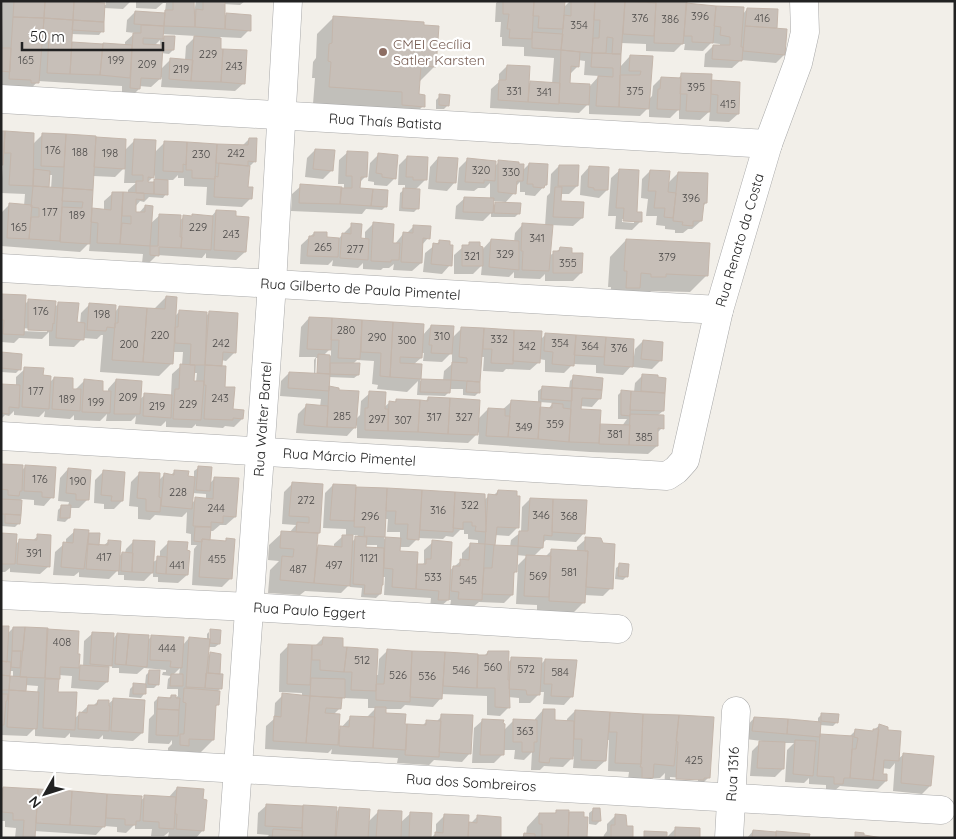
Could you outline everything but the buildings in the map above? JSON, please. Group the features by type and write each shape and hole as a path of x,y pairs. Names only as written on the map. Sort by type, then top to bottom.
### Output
{"street":[{"name":"Rua Walter Bartel","path":"233,838 261,452 288,1"},
{"name":"Rua Renato da Costa","path":"667,476 685,460 719,310 768,144 786,99 803,40 805,32 804,1"},
{"name":"Rua Thaís Batista","path":"1,99 768,144"},
{"name":"Rua Gilberto de Paula Pimentel","path":"1,268 719,310"},
{"name":"Rua Márcio Pimentel","path":"1,436 667,476"},
{"name":"Rua Paulo Eggert","path":"1,596 249,607 618,629"},
{"name":"Rua 1316","path":"729,838 736,711"},
{"name":"Rua dos Sombreiros","path":"1,755 941,810"}],"place":[{"name":"CMEI Cecília Satler Karsten","path":"383,52"}]}
